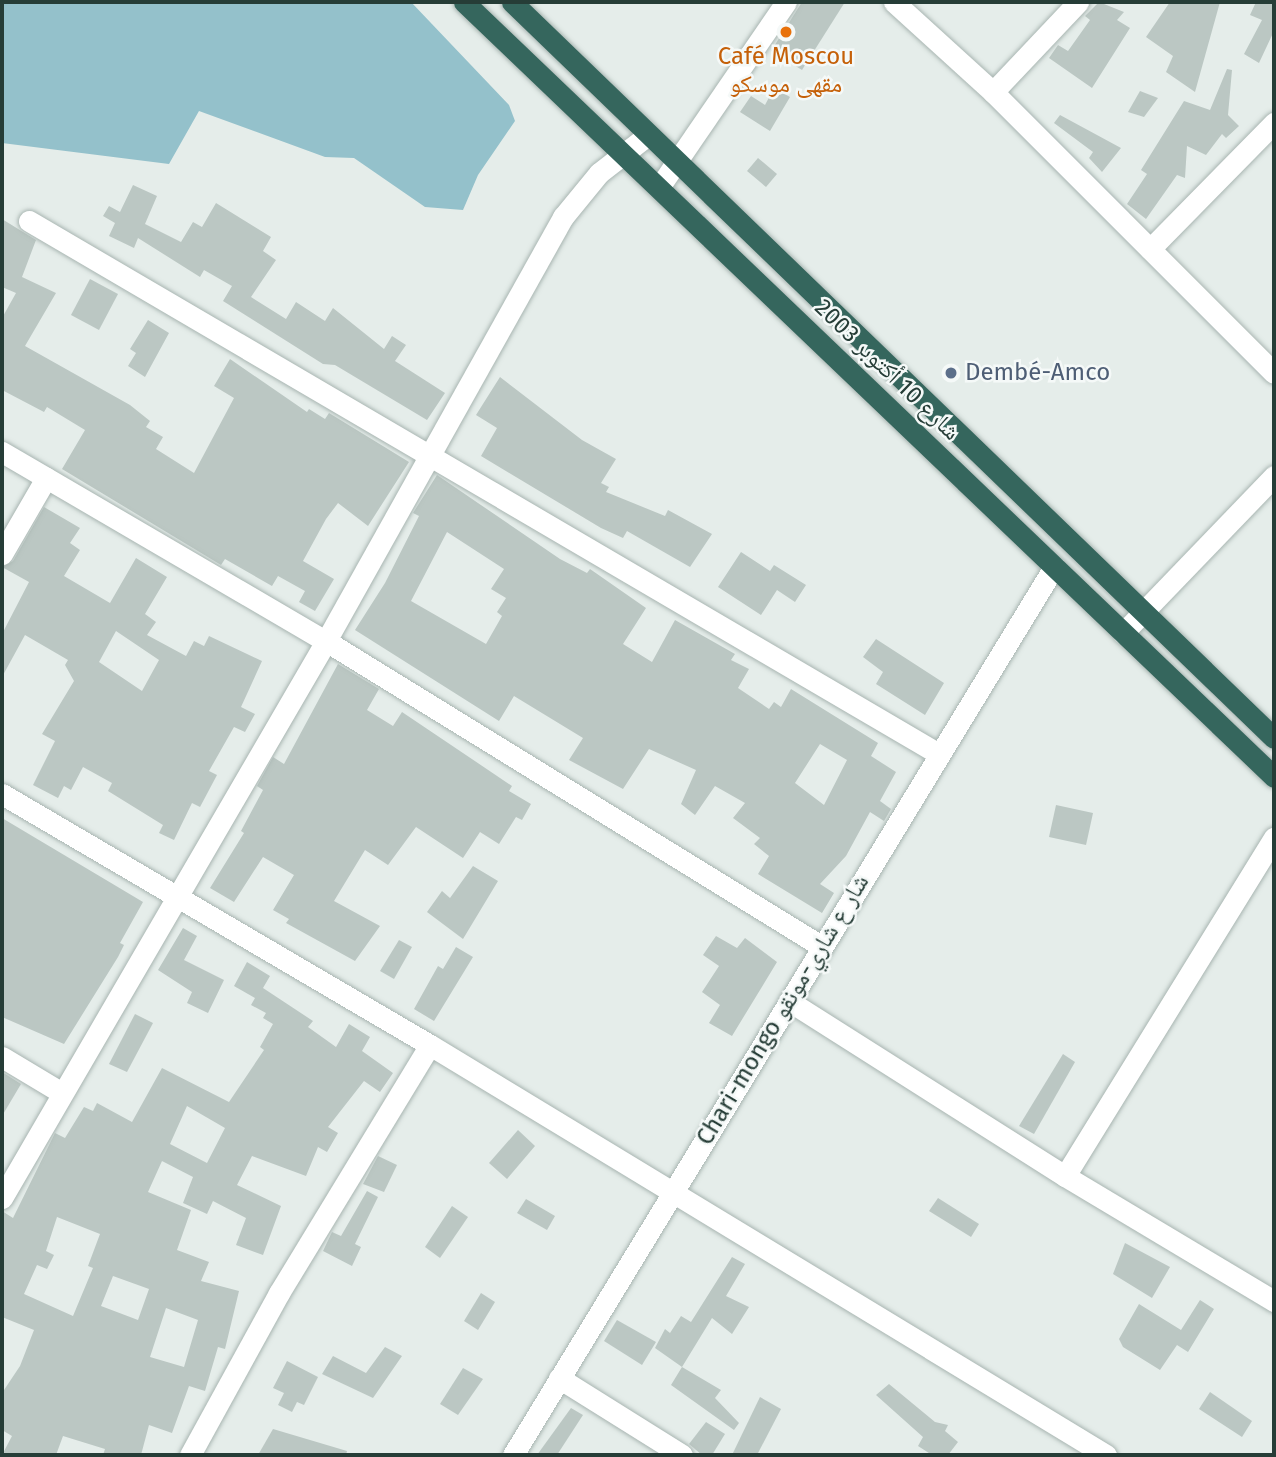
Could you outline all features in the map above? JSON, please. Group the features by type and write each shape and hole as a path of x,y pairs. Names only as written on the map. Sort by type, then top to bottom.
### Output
{"highway":[{"name":"شارع 10 أكتوبر 2003","path":"464,2 1274,777"},
{"name":"شارع 10 أكتوبر 2003","path":"512,2 1274,738"}],"street":[{"path":"660,187 786,2"},
{"path":"894,2 993,92 1274,373"},
{"path":"993,92 1078,2"},
{"path":"1150,249 1274,123"},
{"path":"2,1198 326,641 563,217 599,173 648,135"},
{"path":"29,221 939,754"},
{"path":"2,452 326,641 821,946"},
{"path":"1123,632 1274,476"},
{"path":"2,554 46,478"},
{"name":"Chari-mongo شار ع شاري-مونقو","path":"513,1455 1054,566"},
{"path":"2,794 430,1045 1106,1455"},
{"path":"1065,1176 1274,837"},
{"path":"789,1001 1065,1176 1274,1301"},
{"path":"190,1455 279,1293 430,1045"},
{"path":"2,1057 62,1093"},
{"path":"559,1378 682,1455"}],"water":[{"path":"2,2 411,2 509,105 515,121 478,175 463,210 425,207 354,158 325,157 199,111 169,164 2,143"}],"building":[{"path":"802,2 845,2 802,70 771,51"},
{"path":"1099,2 1124,12 1117,20 1130,28 1092,88 1049,58 1058,45 1068,51 1090,20 1085,16"},
{"path":"1170,2 1220,2 1195,92 1166,72 1173,56 1146,37"},
{"path":"1256,2 1274,2 1274,31 1259,63 1244,54 1262,20 1250,15"},
{"path":"1227,69 1232,70 1228,115 1239,126 1226,138 1222,134 1206,155 1187,146 1185,178 1177,175 1146,219 1127,204 1147,174 1141,170 1184,101 1210,110"},
{"path":"774,88 790,97 770,131 740,112 751,96 765,105"},
{"path":"1140,91 1158,98 1144,117 1128,112"},
{"path":"1060,115 1121,148 1102,172 1089,158 1093,152 1054,123"},
{"path":"758,158 777,174 766,187 747,171"},
{"path":"133,185 157,196 145,224 181,242 193,222 202,227 216,203 271,237 263,251 276,260 251,297 286,319 296,302 325,321 333,308 384,349 392,336 406,345 395,361 445,393 427,420 335,365 323,364 223,301 232,286 204,270 200,277 138,238 134,248 109,236 115,223 103,216 109,206 120,212"},
{"path":"2,219 36,240 22,277 56,293 25,346 130,405 150,421 146,427 163,437 156,449 194,473 234,398 214,386 230,359 307,412 309,409 325,419 329,413 409,462 368,526 338,503 326,519 303,561 334,579 315,611 299,602 305,591 278,576 272,586 225,559 221,565 62,469 85,430 47,407 44,412 2,390 2,318 16,293 2,287"},
{"path":"90,279 118,294 99,330 71,315"},
{"path":"148,320 169,333 145,377 128,366 136,353 130,349"},
{"path":"500,377 582,440 616,459 601,483 609,487 606,492 665,516 668,510 712,534 690,567 627,531 623,538 601,528 481,456 497,428 476,415"},
{"path":"437,475 560,559 587,573 590,569 646,608 623,644 652,662 675,620 735,654 731,660 749,669 738,688 769,709 774,702 781,707 791,689 878,743 871,756 896,772 880,801 891,809 884,821 870,812 846,856 820,884 834,893 822,913 758,874 769,856 754,844 760,838 733,818 745,803 715,786 695,815 681,804 696,770 649,749 623,789 569,760 583,738 514,696 499,721 355,630 385,583 419,516 413,513","holes":["447,532 504,569 491,589 506,598 497,612 502,616 486,644 411,601","820,744 847,760 824,805 795,783"]},
{"path":"44,507 80,528 70,543 80,550 64,576 110,603 136,558 167,577 145,614 156,622 147,635 186,656 194,641 204,646 209,636 262,661 241,707 255,714 245,732 234,727 209,771 217,775 200,807 192,803 174,840 159,833 163,825 108,791 112,783 83,767 71,790 64,786 58,798 33,785 55,741 42,734 74,681 65,665 68,660 25,635 2,677 2,634 29,582 2,567 13,561","holes":["116,631 159,660 142,691 99,662"]},
{"path":"741,552 770,571 774,565 806,585 795,602 777,590 761,615 718,587"},
{"path":"876,639 944,683 925,715 876,684 883,672 863,657"},
{"path":"338,664 379,689 367,710 393,726 402,712 512,786 509,791 531,804 522,820 516,817 499,844 480,832 463,858 416,827 388,865 365,850 334,901 380,926 355,961 286,923 289,919 273,910 294,875 263,857 234,902 210,888 244,833 241,831 263,790 257,786 273,757 284,764"},
{"path":"1056,805 1093,813 1086,845 1049,837"},
{"path":"2,818 143,902 120,943 124,945 118,957 64,1044 2,1017"},
{"path":"473,866 498,881 463,939 427,912 442,891 450,898"},
{"path":"183,928 197,936 184,960 224,980 208,1013 187,1003 192,992 158,970"},
{"path":"716,936 737,948 745,938 777,962 732,1036 709,1023 720,1005 702,992 719,966 703,955"},
{"path":"399,940 412,947 394,979 380,971"},
{"path":"456,947 473,957 434,1021 414,1009 438,966 443,969"},
{"path":"247,962 270,976 263,988 313,1021 308,1027 336,1047 349,1024 370,1037 362,1051 393,1073 380,1092 364,1081 328,1127 338,1133 327,1152 318,1147 306,1176 252,1156 237,1185 281,1206 263,1255 236,1245 246,1218 213,1201 207,1214 183,1203 193,1177 162,1161 148,1192 191,1210 177,1250 209,1262 201,1281 239,1291 225,1349 218,1347 205,1391 189,1386 172,1433 149,1425 141,1455 103,1455 105,1449 63,1436 56,1455 2,1455 12,1436 2,1430 2,1393 20,1366 34,1330 2,1317 2,1211 13,1218 55,1133 65,1138 84,1107 93,1111 97,1103 132,1122 162,1068 229,1102 264,1050 260,1047 273,1024 263,1018 266,1013 251,1005 255,998 234,986","holes":["187,1106 225,1128 207,1163 170,1144","57,1217 100,1234 88,1266 93,1268 73,1316 24,1294 37,1265 47,1269 54,1255 46,1251","113,1276 149,1289 138,1320 101,1306","166,1308 198,1320 184,1367 150,1357"]},
{"path":"135,1014 153,1023 127,1072 109,1064"},
{"path":"1063,1054 1075,1062 1034,1134 1019,1126"},
{"path":"2,1072 21,1084 2,1116"},
{"path":"518,1130 535,1146 507,1179 489,1163"},
{"path":"378,1156 397,1165 384,1192 363,1184"},
{"path":"367,1191 378,1197 355,1244 361,1247 352,1266 323,1251 332,1232 341,1236"},
{"path":"938,1198 979,1224 971,1237 929,1211"},
{"path":"526,1199 555,1216 547,1230 517,1213"},
{"path":"452,1206 468,1217 440,1258 425,1247"},
{"path":"1125,1243 1170,1267 1152,1298 1113,1274"},
{"path":"732,1257 745,1264 726,1296 749,1307 732,1334 712,1318 682,1367 655,1348 665,1329 670,1333 681,1316 691,1322"},
{"path":"481,1293 495,1302 478,1330 464,1321"},
{"path":"1200,1300 1214,1309 1188,1352 1177,1345 1160,1370 1123,1347 1119,1339 1139,1304 1181,1330"},
{"path":"617,1320 656,1342 642,1365 604,1341"},
{"path":"385,1347 402,1356 373,1398 322,1374 333,1356 366,1373"},
{"path":"287,1361 318,1377 304,1405 297,1402 292,1412 278,1405 284,1393 273,1388"},
{"path":"682,1367 721,1390 715,1398 739,1423 734,1430 671,1385"},
{"path":"463,1368 483,1379 458,1415 440,1404"},
{"path":"889,1384 935,1422 948,1425 945,1431 958,1442 948,1455 932,1455 918,1446 923,1437 876,1395"},
{"path":"1210,1392 1252,1421 1242,1437 1199,1409"},
{"path":"760,1397 781,1409 757,1455 732,1455"},
{"path":"571,1408 583,1415 557,1455 537,1455"},
{"path":"706,1422 725,1434 712,1455 702,1455 689,1444"},
{"path":"273,1429 347,1451 346,1455 258,1455"}],"place":[{"name":"Café Moscou مقهى موسكو","path":"786,32"},
{"name":"Dembé-Amco","path":"951,373"}]}
